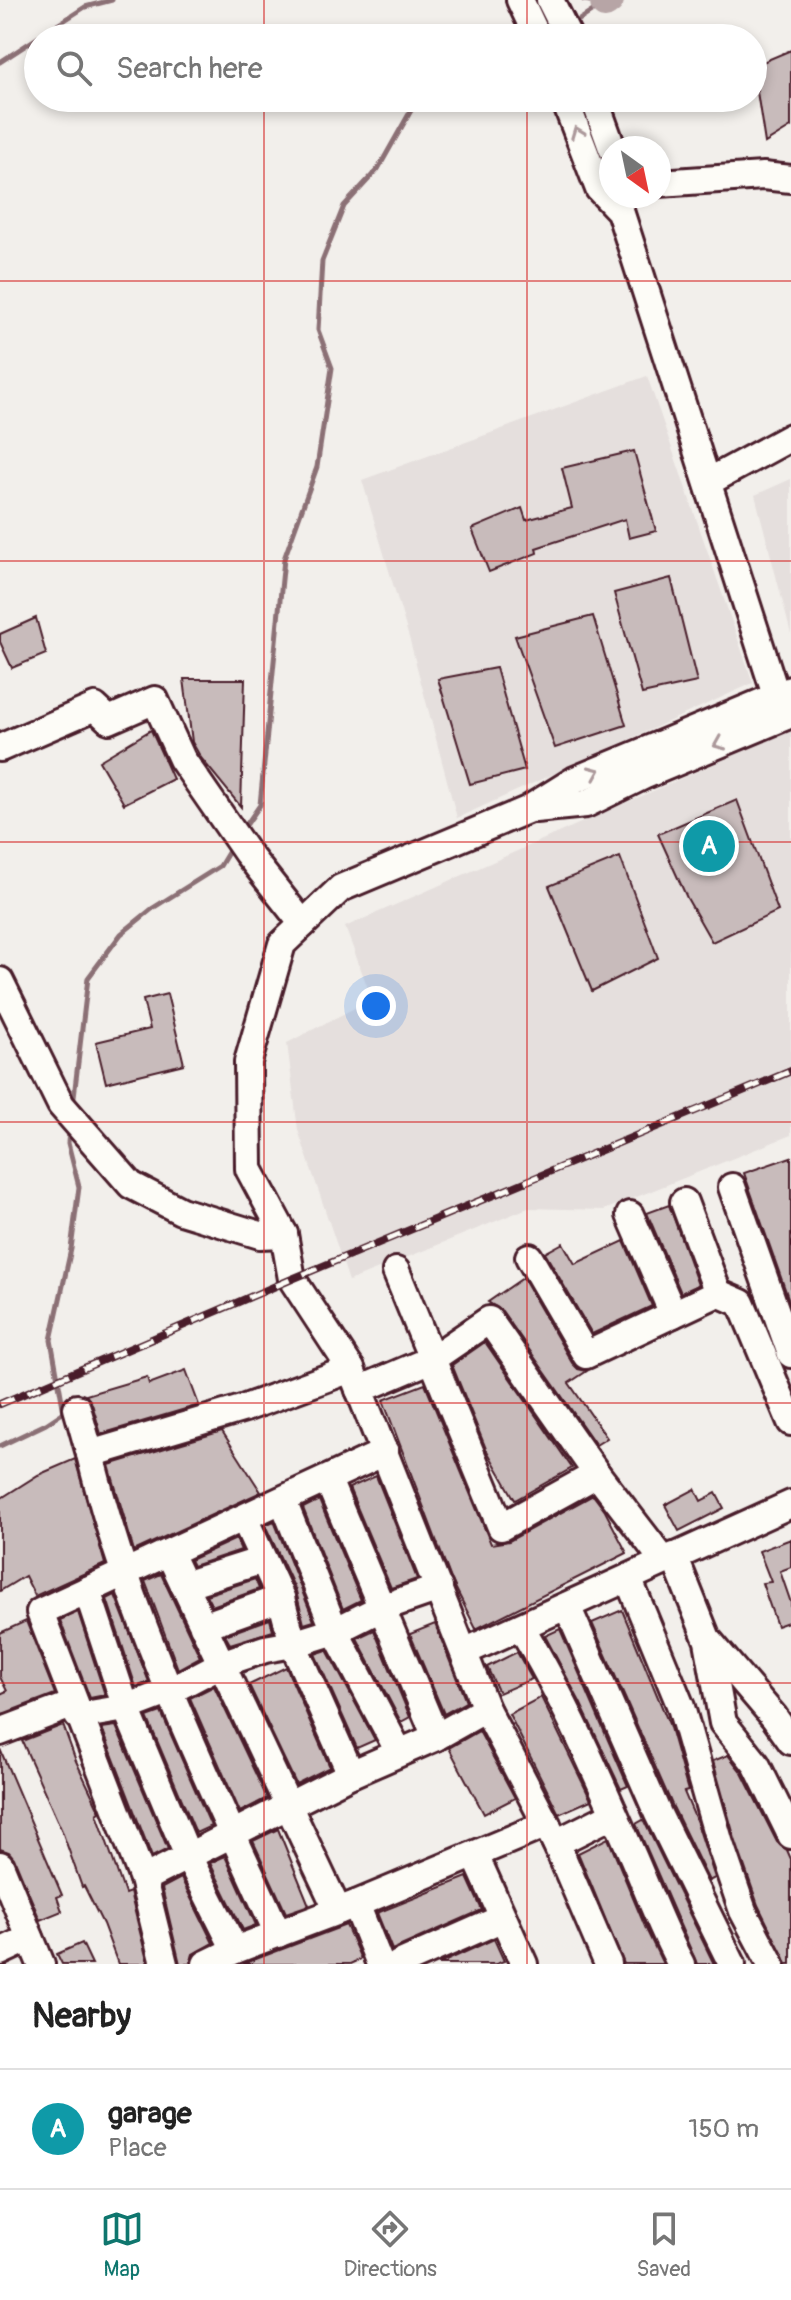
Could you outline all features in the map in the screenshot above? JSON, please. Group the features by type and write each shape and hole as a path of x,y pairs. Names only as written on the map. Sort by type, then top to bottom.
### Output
{"street":[{"path":"520,0 531,24"},
{"path":"550,0 562,24"},
{"path":"571,112 599,168"},
{"path":"599,112 608,136"},
{"path":"671,182 763,176 791,179"},
{"path":"608,1964 552,1834 486,1709 355,1380 292,1279 284,1234 249,1169 248,1062 282,944 341,888 527,810 575,780 785,704 617,208"},
{"path":"708,482 791,437"},
{"path":"2,742 95,707 109,720 155,700 182,759 247,853 303,924"},
{"path":"0,981 61,1105 131,1185 181,1211 260,1235 284,1234"},
{"path":"732,1187 791,1354"},
{"path":"684,1202 718,1293 741,1303 791,1422"},
{"path":"630,1215 673,1314"},
{"path":"529,1257 586,1355 718,1293"},
{"path":"396,1271 501,1527 597,1474"},
{"path":"90,1454 245,1408 432,1359 489,1320 597,1474 669,1558 708,1641 791,1741"},
{"path":"77,1408 106,1523 168,1692 278,1934"},
{"path":"164,1964 143,1879 40,1612 385,1452"},
{"path":"328,1480 436,1737"},
{"path":"283,1501 335,1631 399,1752"},
{"path":"464,1652 791,1504"},
{"path":"244,1518 281,1598 293,1644 351,1774"},
{"path":"169,1553 289,1807 380,1964"},
{"path":"184,1585 263,1560"},
{"path":"628,1578 681,1707 720,1844 743,1911 771,1964"},
{"path":"0,1732 76,1710 126,1708 168,1692 221,1664 335,1631 381,1608 439,1588"},
{"path":"87,1590 126,1708 188,1856 235,1950"},
{"path":"203,1626 281,1598"},
{"path":"567,1606 658,1814 732,1964"},
{"path":"521,1627 549,1674 681,1964"},
{"path":"708,1641 723,1723 756,1764 791,1835"},
{"path":"143,1879 351,1774 436,1737 486,1709"},
{"path":"206,1964 475,1855 614,1814"},
{"path":"475,1855 521,1963"},
{"path":"0,1865 41,1964"},
{"path":"399,1964 503,1918"},
{"path":"0,1952 30,1938"}],"shaded area":[{"path":"647,376 753,683 457,818 410,641 362,480"},
{"path":"791,479 791,634 755,495"},
{"path":"791,730 791,1135 604,1210 528,1208 349,1281 298,1130 287,1043 372,999 345,927"}],"building":[{"path":"791,50 791,127 765,143 760,112 767,112 767,60"},
{"path":"634,451 656,531 629,538 625,519 536,548 537,553 489,572 472,529 522,508 526,520 572,508 562,468"},
{"path":"671,578 697,682 642,694 614,593"},
{"path":"593,616 626,725 555,748 515,636"},
{"path":"36,618 46,654 12,668 0,642 0,634"},
{"path":"496,668 525,770 470,784 438,679"},
{"path":"184,679 245,679 241,807 201,758 192,742"},
{"path":"151,730 173,779 124,804 99,761"},
{"path":"737,800 778,911 712,942 687,898 658,834"},
{"path":"620,857 658,958 592,991 549,886"},
{"path":"167,994 184,1064 106,1083 96,1042 150,1029 143,1000"},
{"path":"791,1157 791,1306 744,1173"},
{"path":"669,1205 698,1285 681,1293 647,1213"},
{"path":"624,1241 652,1306 592,1334 545,1253 563,1243 575,1264"},
{"path":"523,1278 572,1363 578,1369 587,1371 569,1383 607,1438 596,1445 502,1311 488,1302"},
{"path":"485,1342 572,1468 515,1500 486,1449 452,1365"},
{"path":"186,1370 199,1405 101,1434 86,1395 147,1377 149,1384"},
{"path":"425,1384 491,1544 509,1541 593,1495 627,1553 476,1629 451,1579 383,1400"},
{"path":"222,1431 261,1492 134,1551 109,1465"},
{"path":"75,1459 105,1564 35,1596 25,1576 0,1591 0,1499 38,1475"},
{"path":"376,1476 417,1579 391,1588 349,1488"},
{"path":"695,1489 701,1501 716,1493 724,1508 679,1531 665,1505"},
{"path":"319,1500 361,1600 343,1609 303,1508"},
{"path":"274,1521 314,1621 304,1624 296,1591 265,1525"},
{"path":"236,1539 241,1550 193,1566 190,1560"},
{"path":"791,1539 791,1567 780,1571 791,1603 791,1621 777,1626 762,1583 771,1582 759,1551"},
{"path":"161,1574 200,1657 178,1669 145,1581"},
{"path":"255,1579 259,1589 212,1606 206,1595"},
{"path":"115,1595 149,1682 136,1687 107,1599"},
{"path":"622,1610 669,1724 688,1791 684,1792 715,1878 709,1881 592,1623"},
{"path":"78,1612 105,1695 90,1698 60,1620"},
{"path":"270,1619 273,1631 230,1644 225,1635"},
{"path":"26,1621 55,1694 0,1715 0,1694 7,1691 0,1677 0,1633"},
{"path":"435,1624 466,1702 444,1714 410,1634"},
{"path":"560,1629 628,1786 621,1789 545,1636"},
{"path":"374,1630 410,1717 401,1722 357,1638"},
{"path":"327,1650 375,1740 357,1748 315,1654"},
{"path":"517,1652 532,1679 499,1693 487,1667"},
{"path":"286,1667 330,1767 296,1784 249,1685"},
{"path":"214,1686 267,1798 240,1812 190,1698"},
{"path":"541,1697 591,1800 559,1814 509,1714"},
{"path":"161,1712 211,1826 196,1833 147,1717"},
{"path":"63,1725 100,1812 97,1814 125,1894 130,1892 148,1964 118,1964 103,1924 82,1887 62,1831 22,1741"},
{"path":"116,1726 168,1849 152,1857 102,1728"},
{"path":"479,1731 515,1798 484,1814 449,1748"},
{"path":"0,1749 62,1895 57,1897 62,1911 40,1920 14,1858 0,1849"},
{"path":"728,1755 742,1773 777,1842 787,1850 791,1859 791,1964 787,1964 758,1905 735,1839 713,1761"},
{"path":"643,1820 714,1964 697,1964 636,1824"},
{"path":"278,1829 309,1905 286,1913 253,1841"},
{"path":"608,1838 663,1964 624,1964 578,1853"},
{"path":"225,1856 256,1925 243,1930 210,1863"},
{"path":"467,1877 482,1910 392,1950 377,1913"},
{"path":"181,1878 213,1943 193,1954 190,1964 180,1964 162,1888"},
{"path":"346,1925 361,1959 350,1964 243,1964"},
{"path":"494,1939 504,1961 496,1964 439,1964"},
{"path":"82,1943 92,1964 62,1964 57,1954"}],"waterway":[{"path":"59,24 85,7 112,0"},
{"path":"584,0 604,3"},
{"path":"605,3 609,0"},
{"path":"573,24 605,3"},
{"path":"0,62 24,46"},
{"path":"242,831 260,805 284,559 317,467 332,368 318,330 322,261 344,206 378,169 410,112"},
{"path":"73,1105 88,978 121,934 153,908 220,866 232,846"},
{"path":"0,1446 64,1412 51,1340 71,1249 79,1187 68,1143 69,1131"}],"railway":[{"path":"0,1404 791,1071"}],"place":[{"name":"garage","path":"709,846"}]}
